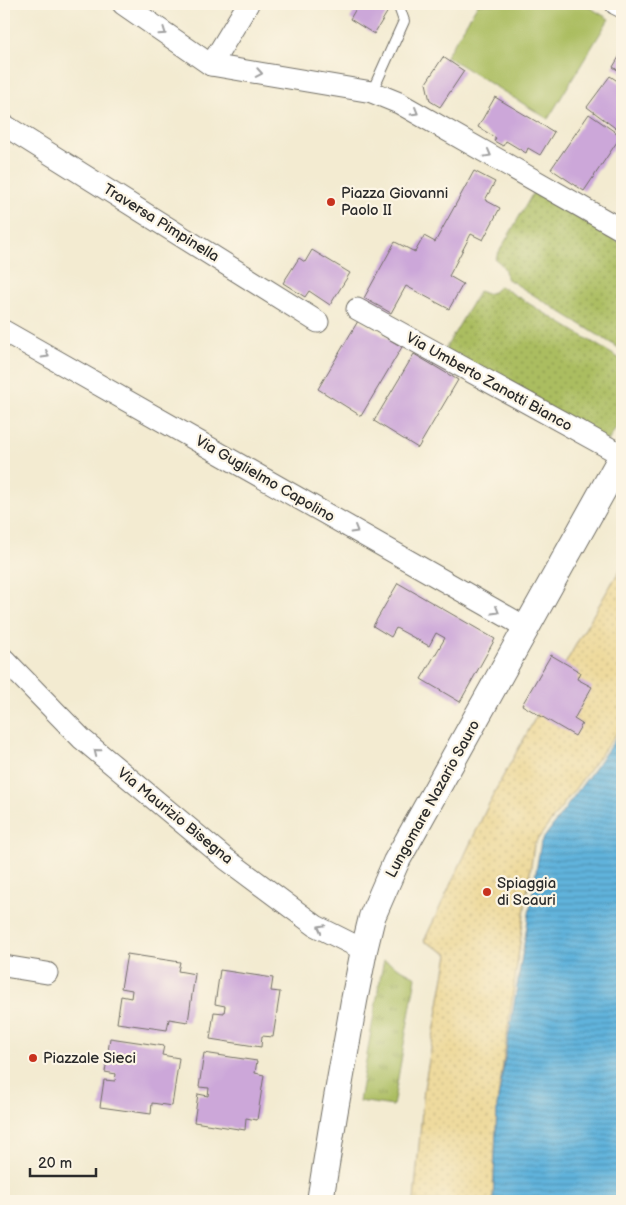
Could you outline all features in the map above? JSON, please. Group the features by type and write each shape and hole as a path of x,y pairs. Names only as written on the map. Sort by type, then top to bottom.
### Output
{"street":[{"path":"124,4 211,65 372,92 399,103 622,230"},
{"path":"211,65 248,4"},
{"path":"616,4 622,7"},
{"name":"Traversa Pimpinella","path":"4,125 318,322"},
{"name":"Via Umberto Zanotti Bianco","path":"357,309 622,455"},
{"name":"Via Guglielmo Capolino","path":"4,331 527,628"},
{"name":"Lungomare Nazario Sauro","path":"320,1201 339,1086 364,950 372,917 396,862 622,455"},
{"name":"Via Maurizio Bisegna","path":"4,660 82,739 226,858 316,926 364,950"},
{"path":"4,966 48,973"}],"lane":[{"path":"372,92 404,21 398,4"}],"green space":[{"path":"478,4 584,4 609,19 548,119 446,56"},
{"path":"534,191 622,244 622,350 506,278 503,267 495,259"},
{"path":"500,286 622,360 622,416 608,442 444,351 479,291 486,294 493,292"},
{"path":"384,960 416,977 393,1106 359,1101"}],"sand":[{"name":"Spiaggia di Scauri","path":"622,566 622,726 534,844 497,1106 493,1201 414,1201 424,1088 448,954 424,941 495,791 579,639"}],"water":[{"path":"622,730 622,1201 493,1201 497,1106 541,842"}],"building":[{"path":"356,4 377,4 388,11 374,34 350,19 358,5"},
{"path":"622,52 622,73 613,67"},
{"path":"443,57 464,71 440,107 430,101 426,83"},
{"path":"610,76 622,84 622,133 587,107"},
{"path":"495,97 554,132 540,155 528,148 526,153 506,141 503,146 494,141 496,138 478,127"},
{"path":"589,114 621,136 584,191 551,169"},
{"path":"474,171 495,182 485,200 500,208 483,240 471,234 449,276 463,284 449,309 406,286 391,313 364,298 395,242 415,252 424,236 435,242"},
{"path":"312,250 350,273 330,305 309,291 305,297 283,283 299,258 305,262"},
{"path":"358,321 402,347 361,416 318,389"},
{"path":"414,354 458,380 418,448 374,421"},
{"path":"398,583 495,639 460,702 421,679 445,638 436,633 429,646 396,628 391,637 373,626"},
{"path":"551,655 580,672 577,679 592,687 574,719 582,724 575,736 522,705"},
{"path":"127,954 180,962 178,971 195,974 188,1022 169,1019 167,1030 117,1023 121,996 131,998 132,990 121,988"},
{"path":"220,970 273,978 271,991 280,992 273,1037 262,1036 261,1047 210,1039 214,1012 224,1013 225,1006 215,1004"},
{"path":"110,1038 164,1046 162,1055 179,1058 172,1106 152,1103 151,1114 100,1107 104,1080 115,1081 116,1074 105,1072"},
{"path":"204,1053 257,1061 255,1073 264,1075 257,1120 246,1118 245,1130 194,1122 198,1094 208,1096 209,1088 199,1087"}],"place":[{"name":"Piazza Giovanni Paolo II","path":"331,202"},
{"name":"Spiaggia di Scauri","path":"487,892"},
{"name":"Piazzale Sieci","path":"33,1058"}]}
